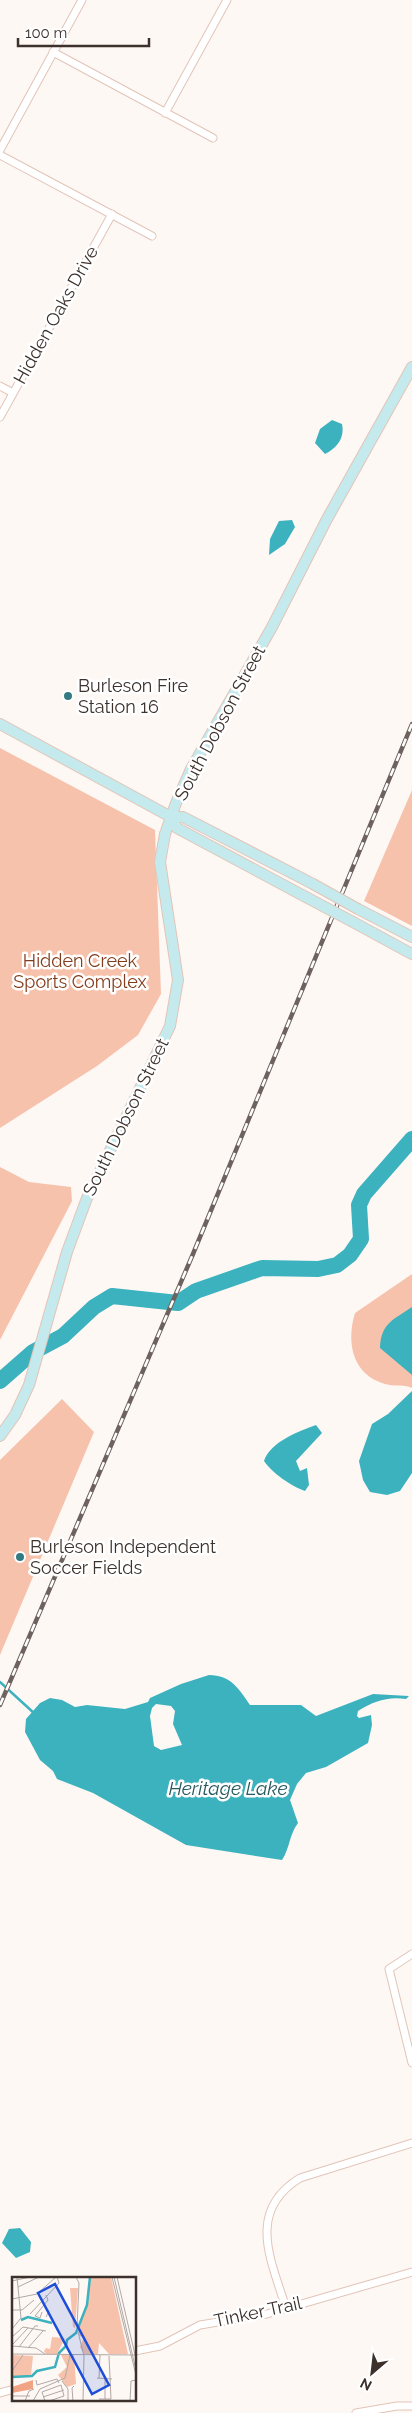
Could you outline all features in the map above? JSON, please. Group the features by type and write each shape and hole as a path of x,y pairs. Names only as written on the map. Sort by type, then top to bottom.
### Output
{"street":[{"path":"0,150 82,0"},
{"path":"165,113 228,0"},
{"path":"53,52 212,138"},
{"path":"0,155 152,236"},
{"name":"Hidden Oaks Drive","path":"0,417 112,214"},
{"name":"South Dobson Street","path":"0,1436 15,1415 29,1385 67,1252 87,1198 170,1026 178,980 160,862 171,817 191,770 268,635 327,519 412,367"},
{"path":"0,386 13,393"},
{"path":"0,724 171,817 183,817 412,937"},
{"path":"171,817 177,828 412,954"},
{"path":"412,1954 389,1969 412,2064"},
{"path":"286,2308 268,2250 265,2232 276,2200 286,2187 300,2178 412,2143"},
{"name":"Tinker Trail","path":"136,2351 160,2346 200,2325 267,2314 412,2272"},
{"path":"356,2413 397,2406 412,2406"}],"green space":[{"name":"Hidden Creek Sports Complex","path":"0,748 155,830 161,994 138,1035 97,1066 0,1128"},
{"path":"412,790 412,926 364,901"},
{"path":"0,1167 29,1182 71,1187 72,1201 0,1340"},
{"path":"412,1274 412,1388 385,1384 374,1380 365,1373 354,1356 351,1335 355,1313"},
{"name":"Burleson Independent Soccer Fields","path":"62,1399 94,1432 0,1655 0,1460"}],"water":[{"path":"332,420 342,424 342,434 336,446 325,454 315,443 320,429"},
{"path":"292,520 295,527 285,544 269,555 270,539 279,521"},
{"path":"412,1307 412,1375 380,1348 383,1333 389,1323"},
{"path":"412,1391 412,1473 400,1491 387,1495 370,1492 363,1480 359,1461 372,1424 388,1414"},
{"path":"316,1425 322,1433 296,1461 300,1471 307,1468 309,1485 305,1491 282,1479 264,1461 272,1448 286,1438"},
{"name":"Heritage Lake","path":"209,1675 223,1677 234,1684 250,1705 301,1705 316,1716 373,1694 409,1696 406,1699 393,1698 381,1700 369,1704 358,1711 357,1716 359,1718 371,1715 372,1725 368,1743 326,1767 306,1773 297,1784 290,1800 298,1823 282,1860 186,1845 93,1793 57,1779 53,1771 40,1760 25,1732 26,1719 40,1703 50,1698 62,1700 75,1707 87,1705 125,1709 148,1702 150,1698 181,1684","holes":["156,1704 171,1706 175,1711 173,1724 182,1745 161,1750 154,1746 150,1716 152,1708"]},
{"path":"20,2228 31,2242 30,2252 16,2258 2,2243 9,2229"}],"waterway":[{"path":"0,1381 33,1352 63,1336 94,1307 112,1296 178,1303 196,1291 262,1268 318,1269 337,1265 350,1255 361,1239 359,1205 364,1194 412,1139"},
{"path":"0,1682 35,1714"}],"railway":[{"path":"0,1705 193,1254 412,724"}],"place":[{"name":"Burleson Fire Station 16","path":"68,696"},
{"name":"Burleson Independent Soccer Fields","path":"20,1557"}]}
